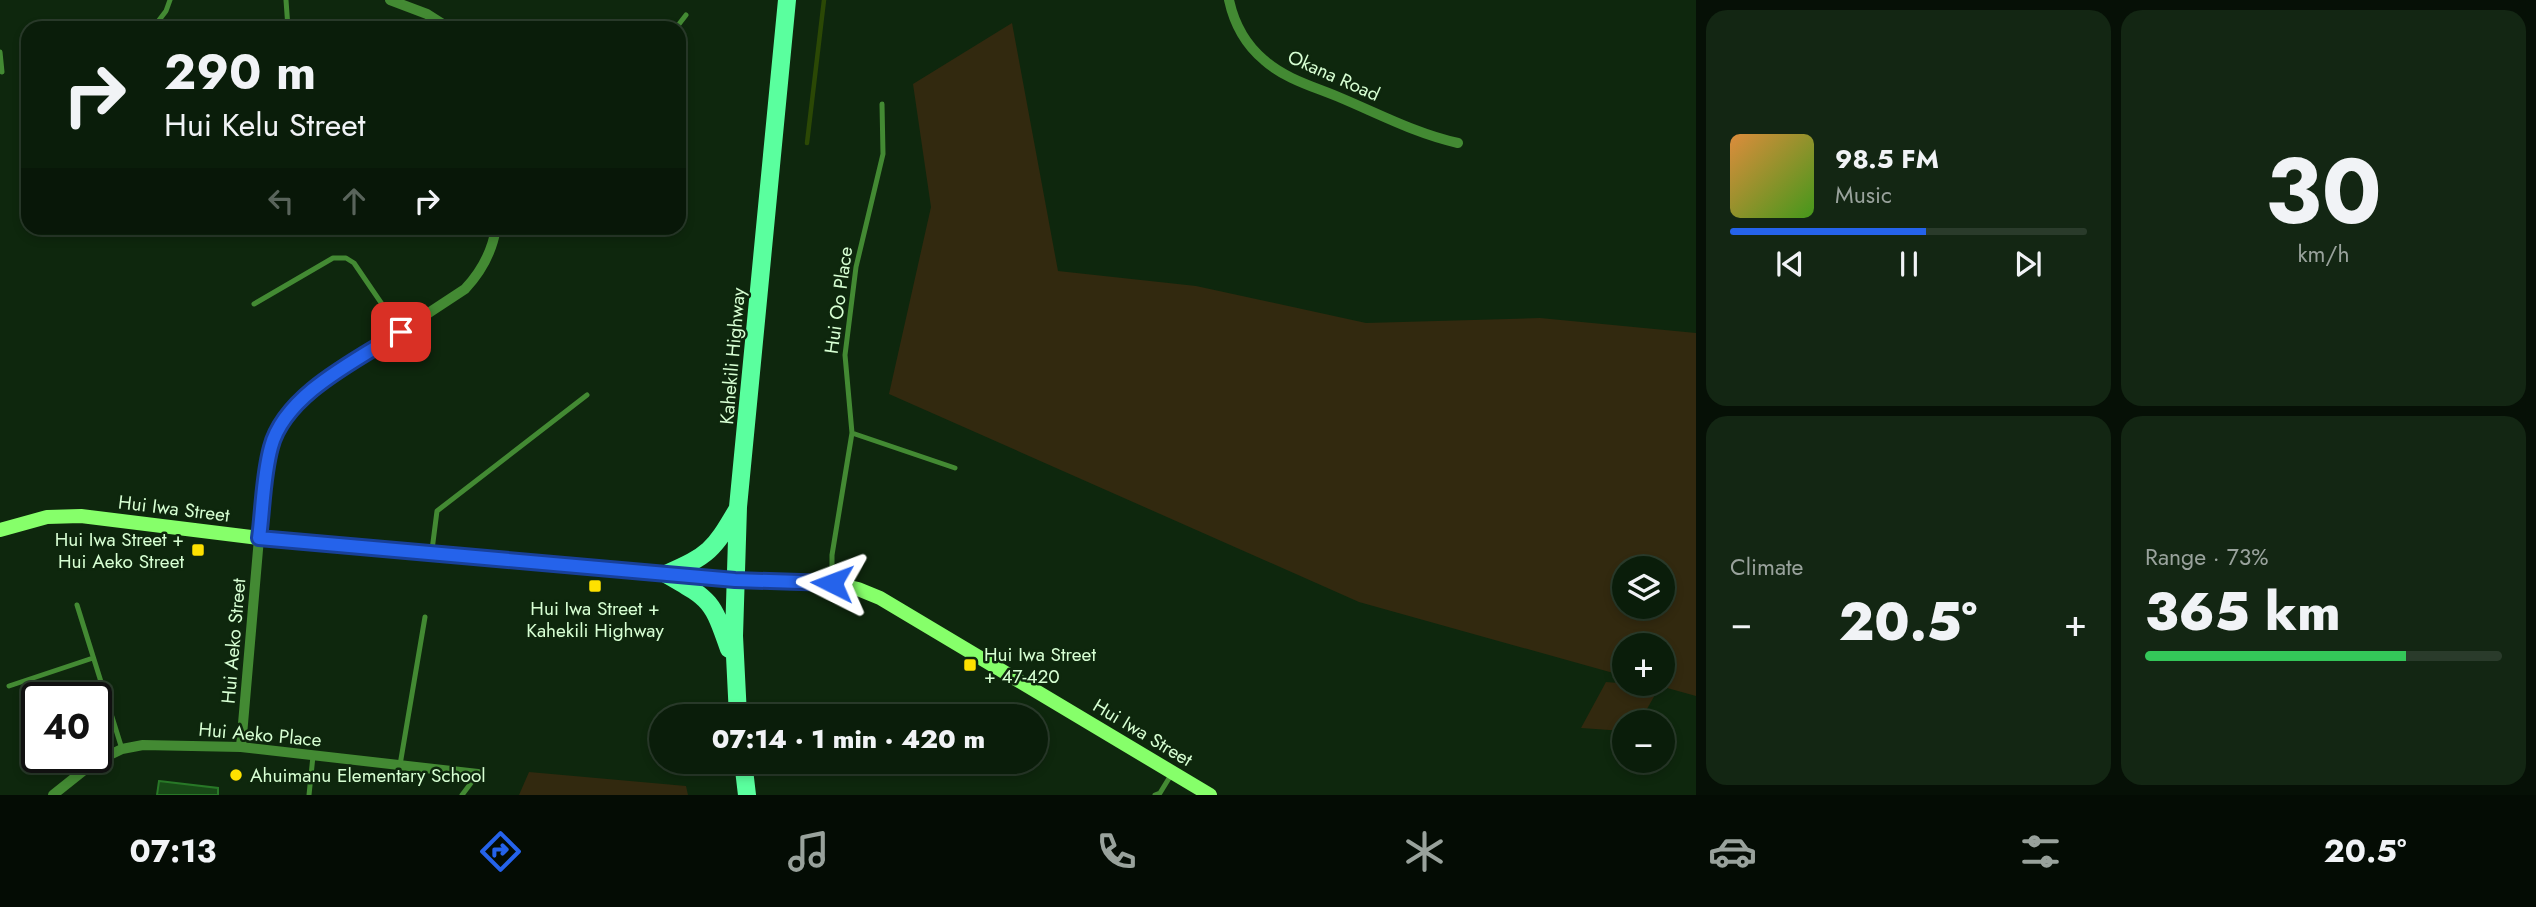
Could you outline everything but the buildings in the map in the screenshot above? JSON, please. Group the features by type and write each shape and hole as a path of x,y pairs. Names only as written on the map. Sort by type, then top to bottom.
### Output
{"main road":[{"name":"Kahekili Highway","path":"737,704 735,580 738,507 787,0"},
{"path":"666,574 703,556 713,548 738,507"},
{"path":"666,574 710,602 717,613 735,665"},
{"path":"745,774 747,795"}],"street":[{"path":"390,0 438,21"},
{"name":"Okana Road","path":"1229,0 1234,18 1246,40 1263,60 1284,75 1423,133 1458,143"},
{"name":"Hui Aeko Street","path":"242,747 259,538 270,450 284,418 307,393 454,297 474,279 488,256 494,235"},
{"name":"Hui Iwa Street","path":"0,530 38,519 81,516 259,538 735,580 832,583 880,598 1210,795"},
{"name":"Hui Aeko Place","path":"53,795 93,763 122,750 144,745 242,747 478,774"}],"lane":[{"path":"158,21 170,0"},
{"path":"286,0 288,21"},
{"path":"681,21 686,15"},
{"path":"0,52 2,72"},
{"name":"Hui Oo Place","path":"832,583 832,555 852,432 845,355 856,267 883,155 882,104"},
{"path":"254,304 333,258 342,257 354,263 401,332"},
{"path":"432,553 437,511 587,396"},
{"path":"852,432 955,468"},
{"path":"76,605 122,750"},
{"path":"400,766 425,617"},
{"path":"9,686 93,658"},
{"path":"309,795 313,756"},
{"path":"1158,794 1173,773"},
{"path":"462,795 478,774"}],"shaded area":[{"path":"1012,23 1058,271 1196,286 1366,323 1540,318 1696,333 1696,696 1675,690 1675,633 1612,633 1612,673 1359,602 889,394 931,207 913,84"},
{"path":"1606,682 1612,682 1612,696 1654,696 1646,710 1612,710 1612,730 1581,728"},
{"path":"529,772 686,786 688,795 519,795"}],"waterway":[{"path":"807,143 824,0"}],"place":[{"name":"Hui Iwa Street + Hui Aeko Street","path":"198,550"},
{"name":"Hui Iwa Street + Kahekili Highway","path":"595,586"},
{"name":"Hui Iwa Street + 47-420","path":"970,665"},
{"name":"Ahuimanu Elementary School","path":"236,775"}],"route":[{"path":"401,332 307,393 284,418 270,450 259,538 735,580 832,583"}]}
